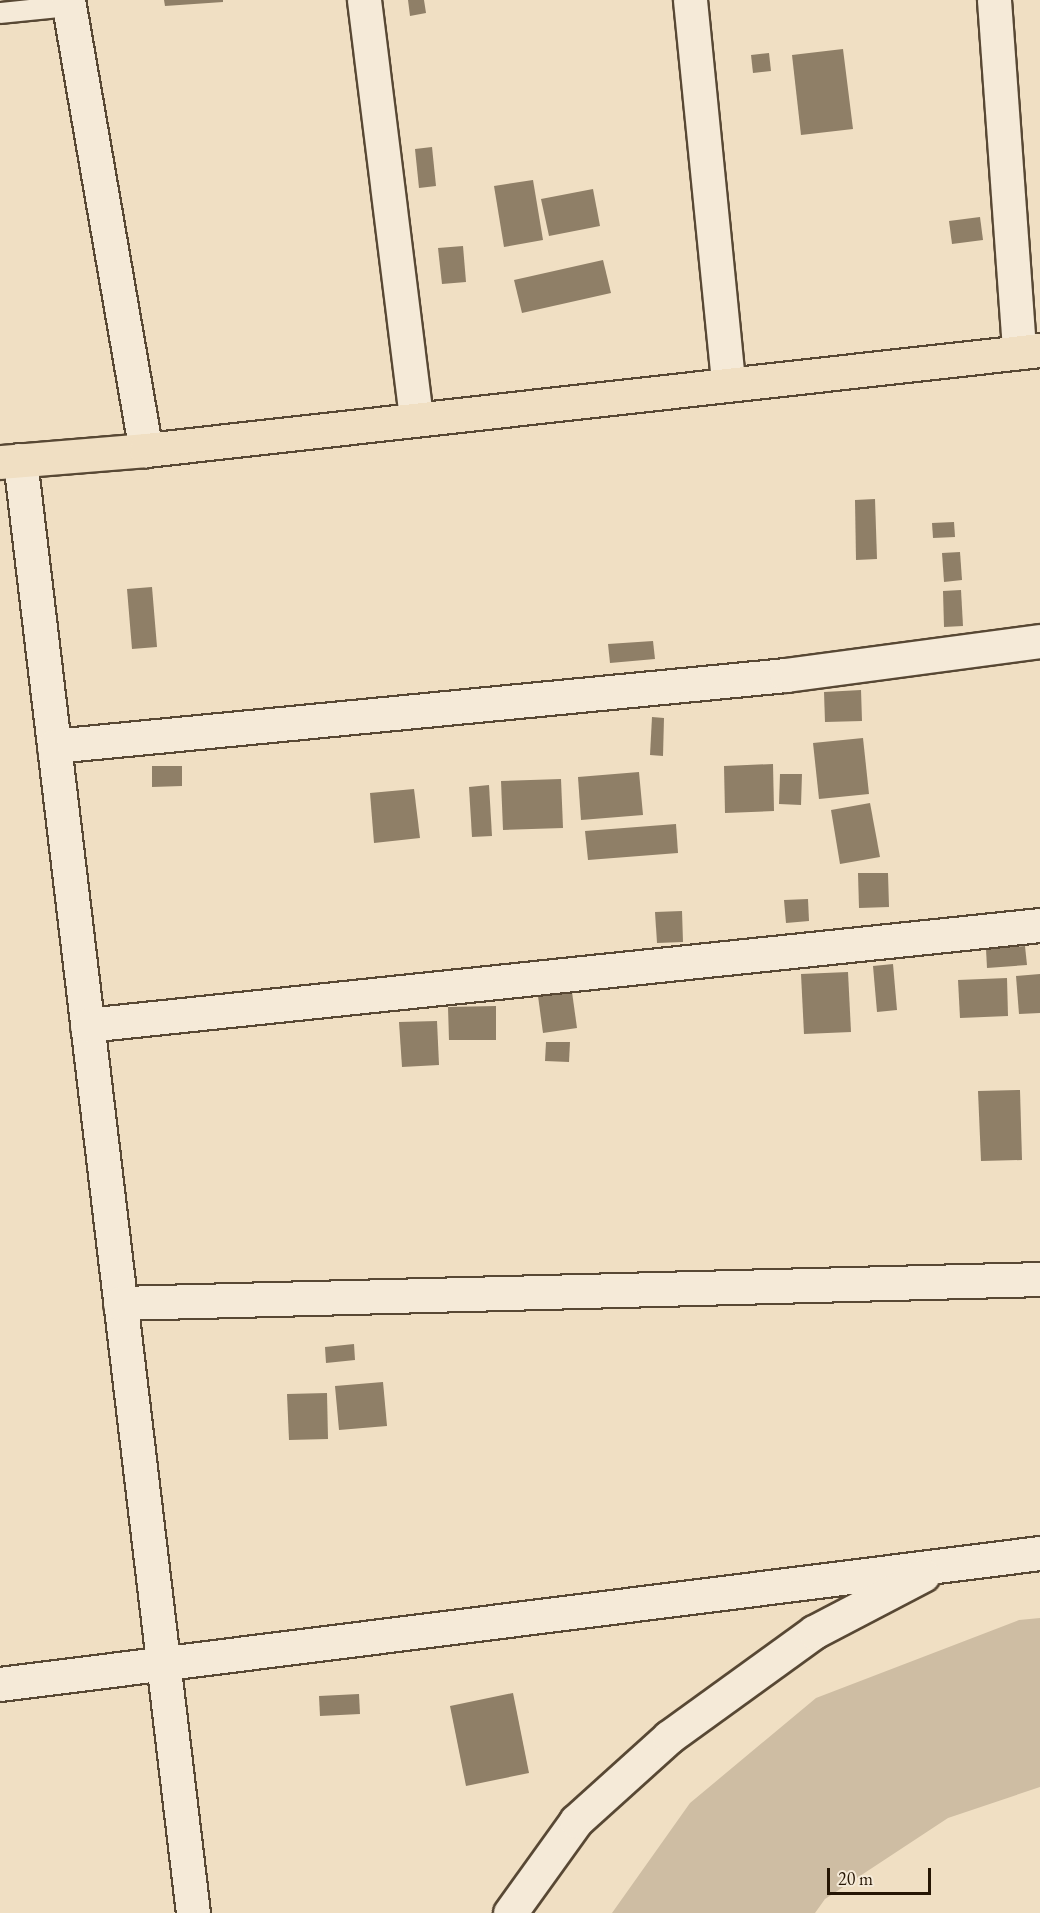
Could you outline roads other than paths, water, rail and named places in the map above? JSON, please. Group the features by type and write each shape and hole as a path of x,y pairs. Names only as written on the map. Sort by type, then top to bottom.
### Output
{"highway":[{"path":"10,461 146,450 1029,351"}],"street":[{"path":"364,0 416,418"},
{"path":"690,0 728,383"},
{"path":"994,0 1029,351"},
{"path":"69,3 146,450"},
{"path":"10,461 54,746 193,1913"},
{"path":"54,746 786,675 1040,641"},
{"path":"87,1025 1040,925"},
{"path":"120,1303 1040,1279"},
{"path":"0,1684 1040,1553"},
{"path":"510,1913 576,1821 669,1737 814,1632 940,1565"}],"lane":[{"path":"0,13 69,3"}]}
